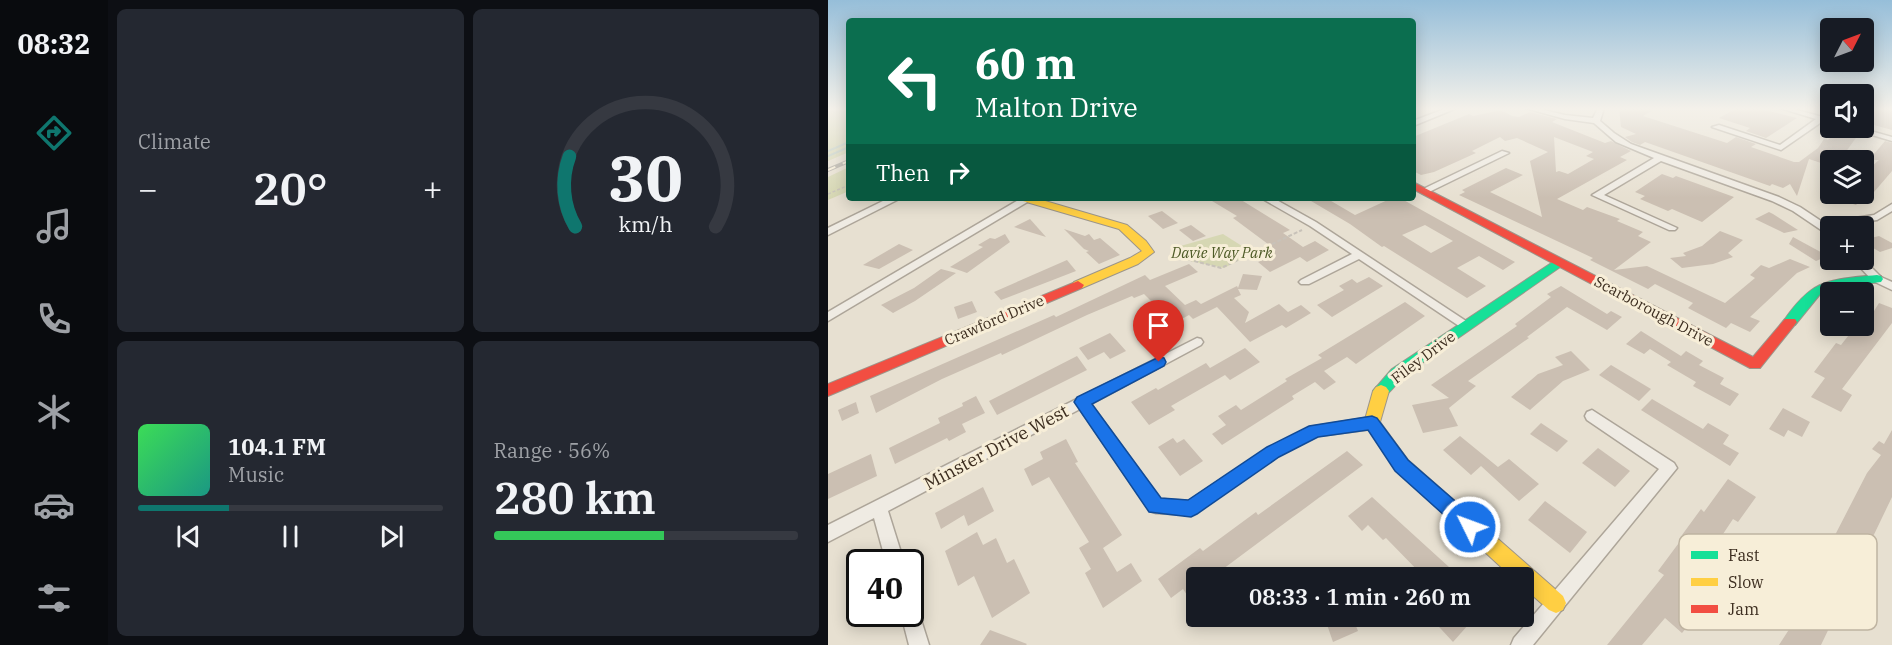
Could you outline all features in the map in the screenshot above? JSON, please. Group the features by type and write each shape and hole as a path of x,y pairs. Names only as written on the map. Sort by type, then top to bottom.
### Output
{"street":[{"path":"1614,138 1660,158 1761,194 1820,226"},
{"path":"1750,138 1781,148 1797,138"},
{"path":"1418,188 1505,153"},
{"path":"1660,158 1598,195 1671,228"},
{"name":"Scarborough Drive","path":"1418,188 1755,364 1817,290 1835,283 1877,279"},
{"path":"828,232 890,201"},
{"path":"828,317 1025,201"},
{"name":"Crawford Drive","path":"828,390 1134,261 1149,252 1123,227 1035,201"},
{"path":"1271,201 1312,224 1466,325"},
{"path":"1874,218 1892,207"},
{"path":"1305,282 1359,255"},
{"name":"Filey Drive","path":"1372,423 1379,393 1397,373 1559,262"},
{"path":"1868,270 1877,279 1892,287"},
{"name":"Minster Drive West","path":"828,534 1197,342"},
{"path":"1082,402 1156,506 1191,508 1273,452 1315,431 1372,423 1402,465 1556,603"},
{"path":"1521,645 1670,468 1592,416"},
{"path":"879,508 891,549"},
{"path":"914,627 919,645"}],"path":[{"path":"828,194 846,186"},
{"path":"1171,255 1221,268 1305,228"}],"green space":[{"path":"828,138 846,138 846,153 828,161"},
{"path":"846,168 846,192 828,200 828,177"},
{"name":"Davie Way Park","path":"1223,234 1253,253 1224,268 1172,257 1177,247"}],"building":[{"path":"1416,138 1498,138 1472,151 1476,153 1434,172 1421,175 1416,172"},
{"path":"1517,138 1554,138 1556,172 1568,174 1594,159 1586,156 1593,152 1557,138 1593,138 1605,143 1611,141 1631,151 1620,157 1627,160 1557,199 1583,210 1587,207 1620,219 1617,221 1643,232 1638,236 1651,242 1614,270 1647,266 1725,303 1755,278 1750,275 1761,265 1769,268 1790,259 1810,267 1797,273 1750,317 1760,321 1750,332 1731,323 1726,328 1688,308 1693,303 1655,284 1648,289 1590,260 1593,258 1459,195 1465,192 1462,190 1506,168 1523,175 1490,192 1542,217 1530,161 1548,152"},
{"path":"1627,138 1712,138 1727,143 1739,138 1756,144 1751,147 1799,162 1818,148 1824,139 1856,138 1847,150 1820,150 1820,163 1809,159 1797,196 1790,184 1783,188 1772,184 1770,186 1645,142 1640,145"},
{"path":"1885,141 1892,143 1892,171 1874,192 1874,164 1879,160 1874,160 1874,154"},
{"path":"1662,174 1673,178 1676,176 1734,197 1702,222 1640,199 1645,196 1635,192"},
{"path":"1212,201 1243,201 1290,230 1283,233 1303,247 1315,241 1329,250 1307,262 1300,257 1270,272 1258,262 1268,258 1265,255 1276,250 1233,218 1237,216"},
{"path":"1311,201 1331,201 1355,215 1385,201 1405,201 1515,262 1503,270 1479,256 1457,268 1486,286 1467,298 1384,246 1382,247 1350,224","holes":["1425,225 1453,241 1431,253 1402,235"]},
{"path":"1162,211 1178,223 1163,229 1148,216"},
{"path":"1769,212 1798,230 1784,233 1755,219"},
{"path":"1030,219 1046,237 1014,227"},
{"path":"1191,225 1206,236 1193,241 1179,230"},
{"path":"1064,229 1085,236 1089,234 1094,240 1100,238 1120,255 1099,264 1086,252 1089,251 1084,249"},
{"path":"1720,231 1743,240 1728,253 1733,257 1713,264 1682,268 1670,258 1686,256 1683,253 1702,246"},
{"path":"1005,234 1010,242 967,273 950,267 983,247 978,245 990,238 995,239"},
{"path":"1879,236 1892,243 1892,248 1880,252 1874,248 1874,237"},
{"path":"1793,237 1820,252 1820,259 1816,261 1789,244"},
{"path":"899,244 913,250 879,269 863,265"},
{"path":"1067,260 1076,271 1001,300 994,292"},
{"path":"1189,264 1198,272 1165,286 1185,305 1196,300 1201,304 1237,286 1238,288 1243,274 1262,276 1257,290 1238,289 1241,295 1234,298 1249,312 1245,323 1279,304 1288,312 1301,305 1311,313 1286,328 1282,325 1250,342 1217,307 1193,319 1189,315 1147,338 1134,325 1161,311 1144,294 1134,298 1132,296 1002,355 1001,353 942,379 876,413 870,396 1054,315 1056,317 1145,275 1150,280"},
{"path":"941,269 956,273 893,313 881,305 914,288"},
{"path":"1369,277 1383,286 1332,317 1317,305 1344,290 1339,286 1352,279 1357,283"},
{"path":"1561,286 1607,314 1611,311 1622,317 1607,330 1567,307 1527,337 1529,338 1468,381 1476,386 1449,408 1458,426 1423,433 1412,405 1449,398 1431,385 1517,326 1515,324 1551,297 1547,294"},
{"path":"972,301 977,312 958,319 954,307"},
{"path":"1405,302 1425,316 1356,364 1347,357 1324,371 1336,382 1324,390 1315,382 1292,396 1294,399 1222,445 1212,434 1226,425 1218,416 1236,405 1241,410 1287,381 1285,379 1322,358 1318,355"},
{"path":"1879,303 1892,308 1892,323 1842,389 1852,395 1841,412 1811,397 1825,378 1814,372 1836,343 1841,345 1848,336 1874,336 1874,311"},
{"path":"1641,331 1681,356 1686,351 1703,361 1699,365 1724,378 1720,384 1739,394 1730,406 1693,386 1696,382 1667,365 1671,362 1650,349 1644,354 1626,344"},
{"path":"1110,333 1126,351 1110,359 1104,352 1088,360 1079,348"},
{"path":"1245,348 1260,362 1230,380 1225,375 1171,406 1175,410 1149,425 1131,402 1156,388 1158,390 1206,363 1210,368"},
{"path":"1571,351 1590,370 1563,381 1530,410 1511,397 1538,374 1563,365 1555,357"},
{"path":"1077,356 1087,370 997,415 989,401"},
{"path":"1611,365 1651,389 1639,401 1599,375"},
{"path":"976,396 985,413 962,424 966,432 949,441 947,438 895,464 889,448 940,423 938,418 963,406 962,403"},
{"path":"1652,399 1703,429 1708,423 1729,435 1723,444 1739,453 1730,466 1641,410"},
{"path":"856,402 859,413 842,421 838,410"},
{"path":"1783,408 1810,422 1802,437 1788,430 1784,437 1769,429"},
{"path":"1541,423 1568,441 1557,452 1530,434"},
{"path":"1892,430 1892,497 1874,534 1836,534 1867,473 1881,455 1872,449 1879,441 1884,444"},
{"path":"1460,436 1498,467 1509,459 1539,484 1519,501 1481,466 1471,475 1443,450"},
{"path":"1173,438 1177,443 1184,439 1203,461 1180,476 1158,447"},
{"path":"1066,439 1078,462 1075,463 1122,535 1103,548 1117,572 1131,563 1142,581 1103,608 1085,573 1091,569 1079,548 1089,542 1049,477 1032,486 1024,469 1043,459 1040,452"},
{"path":"1598,448 1630,471 1615,487 1582,463"},
{"path":"1347,451 1363,465 1226,567 1186,567 1186,594 1183,589 1171,598 1158,579 1200,548 1203,551 1256,512 1258,515"},
{"path":"871,454 877,476 828,499 828,474"},
{"path":"1728,479 1756,497 1738,522 1733,519 1723,534 1683,534 1701,509 1704,512"},
{"path":"983,487 994,511 968,526 964,515 941,529 935,513"},
{"path":"1372,497 1449,567 1414,567 1386,538 1383,540 1368,525 1362,531 1348,516"},
{"path":"1545,501 1587,532 1570,553 1528,520"},
{"path":"977,532 983,545 996,538 1007,563 1014,559 1030,593 992,618 974,576 958,586 945,551"},
{"path":"1679,543 1679,630 1684,630 1682,633 1665,618 1642,645 1607,645 1664,575 1658,571"},
{"path":"1328,627 1356,627 1358,631 1333,642"},
{"path":"1439,627 1466,627 1453,642"},
{"path":"990,630 1027,644 980,645"},
{"path":"1789,630 1828,630 1821,645 1779,645"}],"waterway":[{"path":"828,151 846,143"},
{"path":"828,156 846,148"}],"railway":[{"path":"828,170 846,162"}],"traffic: fast":[{"path":"1381,391 1397,373 1559,262"},
{"path":"1790,322 1817,290 1835,283 1877,279"}],"traffic: slow":[{"path":"1034,201 1123,227 1142,243 1148,252 1134,261 1078,285"},
{"path":"1381,391 1372,423 1402,465 1556,603"}],"traffic: jam":[{"path":"1416,187 1755,364 1790,322"},
{"path":"828,390 1078,285"}],"route":[{"path":"1159,362 1082,402 1156,506 1191,508 1273,452 1315,431 1372,423 1402,465 1470,527"}]}
